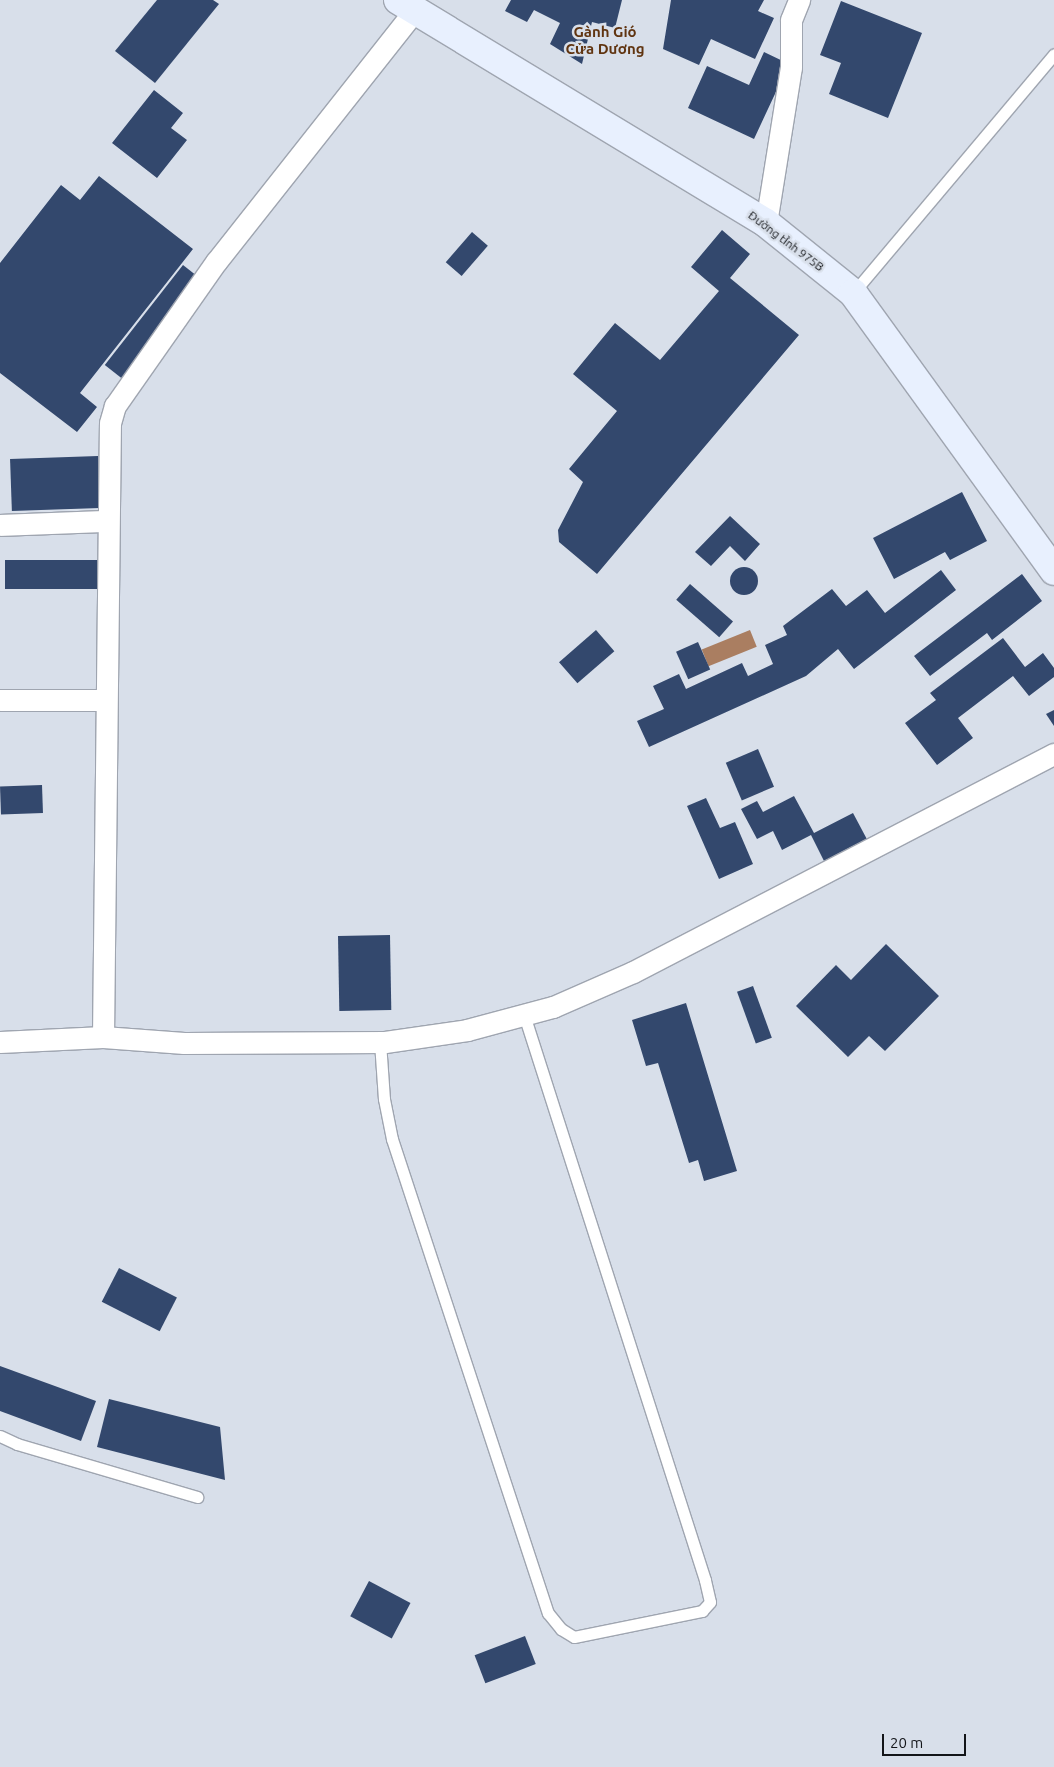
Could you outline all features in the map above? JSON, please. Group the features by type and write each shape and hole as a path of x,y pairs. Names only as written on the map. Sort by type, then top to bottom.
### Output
{"main road":[{"name":"Đường tỉnh 975B","path":"406,6 766,223 853,293 1054,571"}],"street":[{"path":"766,223 791,66 791,20 799,0"},
{"path":"103,1037 106,521 110,423 115,406 216,262 406,6"},
{"path":"0,525 106,521"},
{"path":"0,700 105,700"},
{"path":"0,1042 103,1037 184,1043 380,1042 467,1030 524,1015 596,990 1054,754"}],"lane":[{"path":"853,293 1054,54"},
{"path":"380,1042 384,1099 392,1139 548,1613 561,1628 574,1636 702,1611 710,1602 705,1580 524,1015"},
{"path":"0,1436 17,1444 197,1497"}],"shaded area":[{"path":"750,630 757,647 709,666 702,649"}],"building":[{"path":"157,0 213,0 219,4 155,83 115,51"},
{"path":"511,0 622,0 615,28 592,22 582,64 550,44 560,23 534,10 527,22 505,11"},
{"path":"671,0 764,0 758,11 774,18 755,59 711,39 699,65 663,49"},
{"path":"841,1 922,33 888,118 829,94 841,63 820,55"},
{"path":"764,52 789,64 754,139 688,108 707,66 749,85"},
{"path":"154,90 183,113 171,128 187,140 157,178 112,143"},
{"path":"99,176 193,249 80,393 97,407 77,432 0,373 0,263 61,185 80,200"},
{"path":"722,230 750,254 730,278 799,335 597,574 559,542 558,530 583,482 569,469 617,411 573,374 615,323 660,360 719,291 691,267"},
{"path":"472,232 488,246 462,276 446,262"},
{"path":"183,265 201,279 123,379 105,365"},
{"path":"98,456 100,508 12,511 10,459"},
{"path":"962,492 987,541 950,560 945,552 894,579 873,538"},
{"path":"730,516 760,544 745,561 730,546 711,566 695,552"},
{"path":"5,560 98,560 98,589 5,589"},
{"path":"744,567 754,571 758,581 754,591 744,595 734,591 730,581 734,571"},
{"path":"941,570 956,590 854,669 838,649 806,676 649,747 637,721 664,709 653,686 679,674 686,689 742,663 748,676 773,664 765,645 787,635 783,626 832,589 846,606 867,590 885,613"},
{"path":"1022,574 1042,601 992,640 987,633 930,676 914,656"},
{"path":"690,584 733,621 719,637 676,600"},
{"path":"596,630 614,651 577,683 559,662"},
{"path":"1003,638 1025,667 1043,653 1054,668 1054,677 1029,696 1013,676 958,718 973,738 937,765 905,723 936,700 930,693"},
{"path":"698,642 710,669 688,679 676,652"},
{"path":"1054,710 1054,726 1046,714"},
{"path":"758,749 774,787 742,800 726,763"},
{"path":"42,785 43,813 1,814 0,786"},
{"path":"794,796 814,833 853,813 870,845 827,867 811,835 782,850 773,831 757,839 741,809 757,801 763,812"},
{"path":"706,798 720,828 735,822 753,864 719,879 687,806"},
{"path":"390,935 391,1010 339,1011 338,936"},
{"path":"886,944 939,996 885,1051 869,1036 848,1057 796,1006 836,965 851,980"},
{"path":"753,986 772,1038 756,1043 737,992"},
{"path":"686,1003 737,1171 704,1181 698,1160 689,1163 658,1063 646,1066 632,1020"},
{"path":"119,1268 177,1298 160,1331 102,1302"},
{"path":"0,1366 96,1401 81,1441 0,1411"},
{"path":"109,1399 220,1427 225,1480 97,1447"},
{"path":"369,1581 410,1603 392,1638 350,1616"},
{"path":"525,1636 536,1664 485,1683 475,1655"}],"district":[{"name":"Gành Gió Cửa Dương","path":"605,40"}]}
